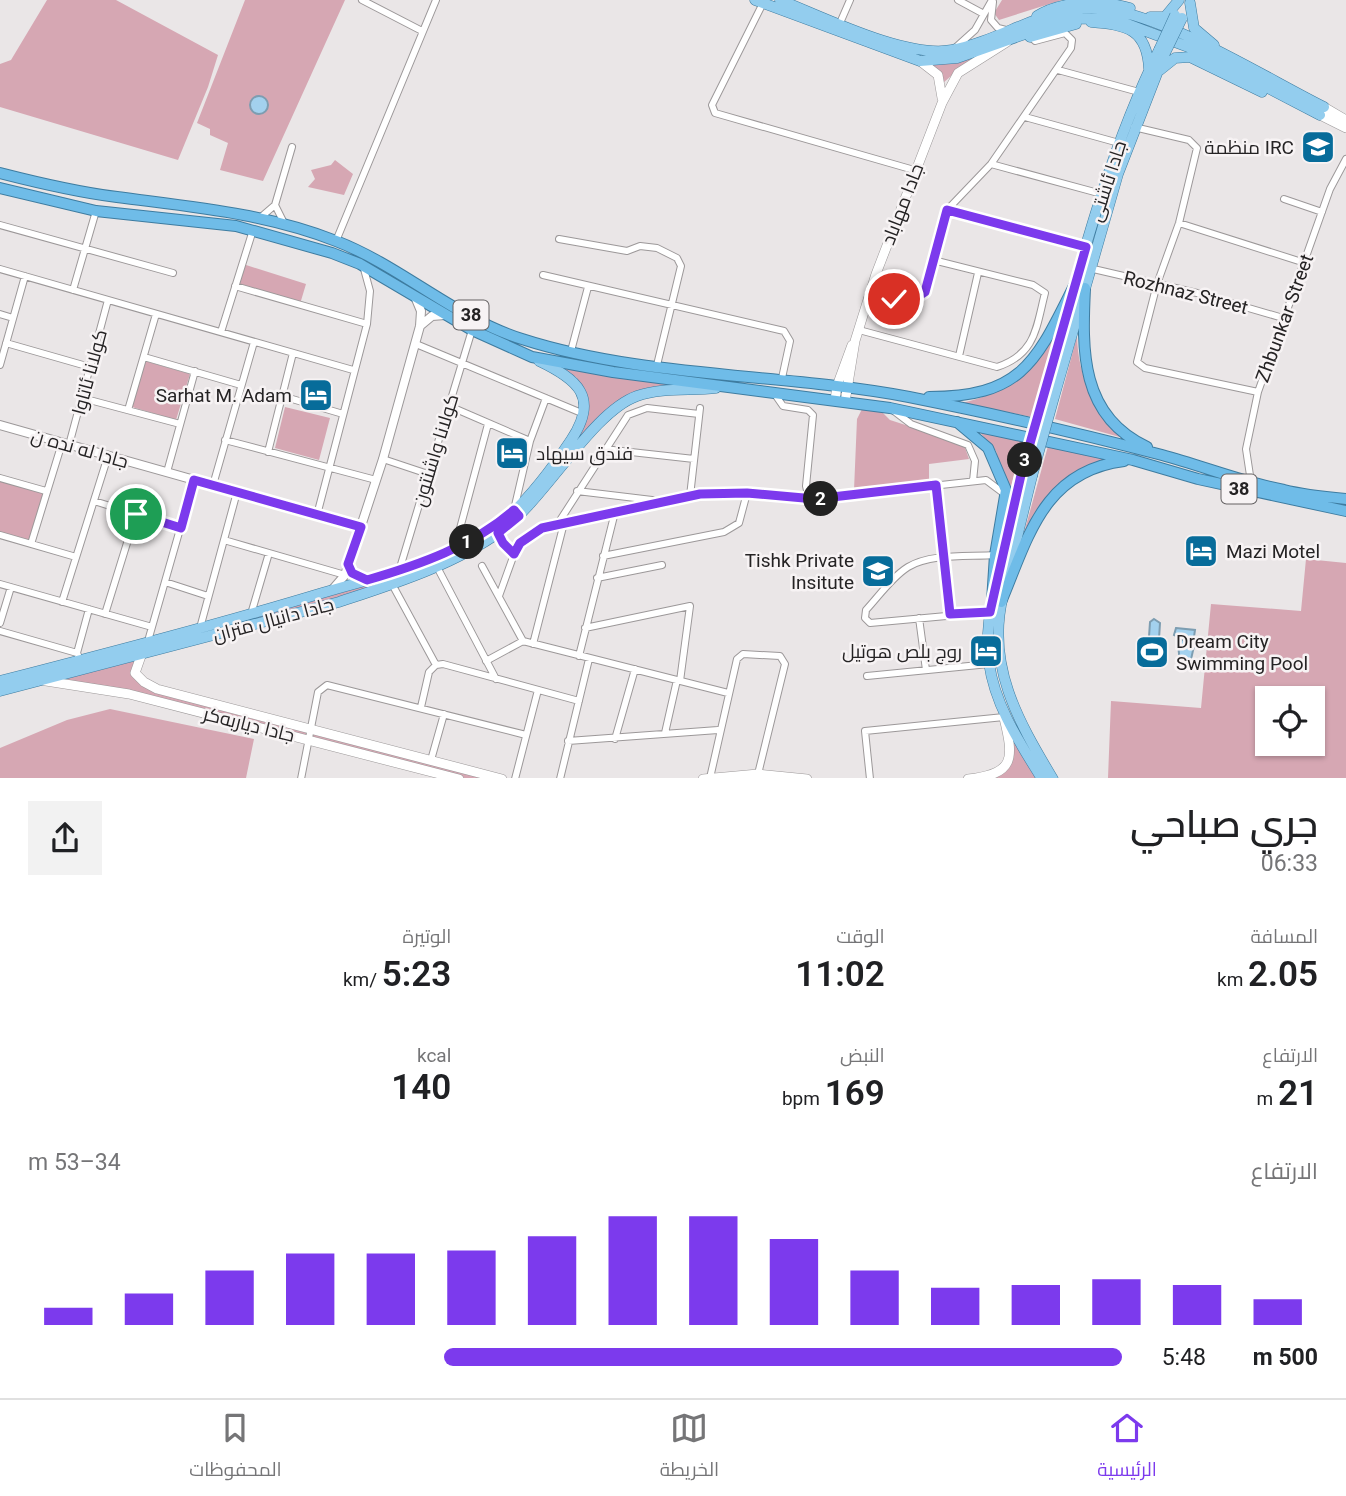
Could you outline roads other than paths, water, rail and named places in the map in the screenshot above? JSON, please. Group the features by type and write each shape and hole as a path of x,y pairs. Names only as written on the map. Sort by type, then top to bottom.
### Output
{"highway":[{"name":"38","path":"0,173 75,191 261,217 290,226 336,241 375,258 474,317 518,338 571,351 657,365 842,386 908,397 1049,427 1165,456 1286,491 1346,499"},
{"name":"38","path":"0,188 96,211 195,219 253,230 332,253 363,267 472,330 532,357 614,372 890,408 1133,460 1209,482 1346,511"},
{"path":"908,397 976,395 1006,382 1042,347 1080,285"},
{"path":"1080,285 1083,352 1099,402 1126,434 1165,456"},
{"path":"955,421 988,448 1004,481 1005,500 995,555 995,605"},
{"path":"995,605 1050,497 1063,485 1088,471 1110,463 1133,460"}],"main road":[{"path":"779,0 921,51 952,50 1079,17 1133,20"},
{"path":"759,1 920,61 938,75 942,103"},
{"path":"920,61 957,58 1013,35 1028,21 1059,5 1107,1 1155,19 1165,17 1185,1 1192,24 1203,37 1282,78 1346,128"},
{"name":"جادا ئاشتی","path":"1080,285 1089,268 1152,73 1185,1"},
{"path":"1028,21 1075,9 1104,9 1346,120"},
{"path":"1013,35 1031,37 1088,22 1120,27 1144,42 1152,73 1175,58 1190,57 1276,99 1322,111"},
{"name":"جادا مهاباد","path":"840,401 842,386 876,274 942,103 958,73 995,52 1013,35"},
{"name":"جادا ئاشتی","path":"995,605 1026,475 1080,285 1086,247 1119,143 1139,92 1152,73"},
{"path":"532,357 566,374 579,387 585,403 584,414"},
{"name":"جادا دانيال متران","path":"0,691 340,601 392,584 498,533 602,421 634,397 658,390 732,387"},
{"name":"جادا دانيال متران","path":"0,681 79,656 200,628 332,591 399,571 455,547 517,513 560,457 584,414"},
{"path":"976,778 992,776 1002,771 1009,762 1010,740 989,664 995,605"},
{"path":"995,605 998,651 1008,696 1019,722 1052,778"},
{"name":"جادا دیاربه‌كر","path":"142,653 135,673 150,686 498,778"},
{"name":"جادا دیاربه‌كر","path":"38,681 106,689 455,778"},
{"path":"998,696 1017,737 1041,778"},
{"path":"710,778 758,774 797,778"}],"street":[{"path":"362,0 422,31"},
{"path":"336,241 436,0"},
{"path":"840,23 850,0"},
{"path":"958,0 982,13"},
{"path":"952,50 975,30 982,13 993,0"},
{"path":"993,0 991,20 998,28 1013,35"},
{"path":"759,1 712,105 715,113 914,170"},
{"path":"876,274 885,295 903,300 914,299 925,292 947,210 991,164 1071,48 1070,36 1065,33 1035,41 1031,37"},
{"path":"1058,70 1139,92"},
{"path":"1025,117 1119,143"},
{"path":"1134,127 1195,143 1197,155 1179,223 1157,284 1136,357 1140,366 1258,392"},
{"path":"261,217 275,205 292,148"},
{"name":"Zhbunkar Street","path":"1251,482 1246,449 1258,392 1322,212 1346,159"},
{"path":"991,164 1102,194"},
{"path":"1284,199 1322,212"},
{"path":"275,205 280,219 290,226"},
{"path":"947,210 1086,247"},
{"path":"73,290 96,211"},
{"path":"1179,223 1305,262"},
{"path":"0,225 173,273"},
{"path":"221,332 253,230"},
{"path":"559,239 627,251 640,246 657,248 677,258 681,266 657,365"},
{"path":"859,330 996,367 1022,355 1033,340 1045,293 1033,285 978,274 933,260"},
{"path":"317,515 367,324 370,291 363,267"},
{"name":"Rozhnaz Street","path":"1089,268 1283,318"},
{"path":"0,269 353,370"},
{"path":"959,356 978,274"},
{"path":"543,275 786,333 790,341 782,379"},
{"path":"0,365 25,276"},
{"path":"235,286 367,324"},
{"path":"571,351 588,287"},
{"path":"332,591 345,575 383,459 416,344 421,311 414,296"},
{"name":"كولانا ئاتاوا","path":"31,544 46,491 82,398 108,300"},
{"path":"0,314 13,318"},
{"path":"128,410 156,314"},
{"path":"420,326 432,316 446,315"},
{"name":"كولانا واشنتون","path":"399,571 472,330"},
{"path":"213,485 254,342"},
{"path":"6,343 90,367"},
{"path":"416,344 584,414"},
{"path":"268,452 293,353"},
{"path":"144,356 241,385"},
{"path":"167,472 195,371"},
{"path":"774,392 783,406 808,410 813,415 806,486 809,499"},
{"path":"282,396 343,414"},
{"path":"82,398 180,424"},
{"path":"517,513 530,441 546,398"},
{"path":"449,405 530,441"},
{"path":"533,644 561,524 578,491 621,423 633,412 647,408 699,411 690,496"},
{"path":"890,408 911,424 968,445 975,456 973,481"},
{"path":"455,547 488,424"},
{"name":"جادا له نده ن","path":"0,425 361,527"},
{"path":"225,440 376,480"},
{"path":"604,450 694,458"},
{"path":"62,602 108,456"},
{"path":"383,459 428,474"},
{"path":"0,478 46,491"},
{"path":"148,641 194,480"},
{"path":"499,596 514,554 520,543 530,534 659,501 690,496 747,493 809,499 973,481 992,482 1001,489 1005,500"},
{"path":"936,485 950,614"},
{"path":"578,491 659,501"},
{"path":"200,628 237,492"},
{"path":"603,556 724,533 739,523 747,493"},
{"path":"94,501 181,528"},
{"path":"579,656 615,512"},
{"path":"105,614 136,514"},
{"path":"498,533 514,554"},
{"path":"0,535 76,557"},
{"path":"224,540 345,575"},
{"path":"251,614 268,553"},
{"path":"995,555 944,558 906,568 866,610 865,618 870,623 950,614 995,605"},
{"path":"348,564 352,573 367,580"},
{"path":"436,565 496,680"},
{"path":"597,578 662,565"},
{"path":"482,566 523,641"},
{"path":"165,582 208,596"},
{"path":"0,584 152,627"},
{"path":"392,584 436,665 579,701"},
{"path":"0,623 10,587"},
{"path":"585,628 690,606 678,680 665,733"},
{"path":"0,631 79,656 89,609"},
{"path":"919,618 926,670"},
{"path":"486,661 523,641 728,693"},
{"path":"710,778 718,730 739,655 780,656 784,659 758,774"},
{"path":"560,778 589,659"},
{"path":"867,676 989,664"},
{"path":"421,707 429,672 436,665"},
{"path":"615,739 635,669"},
{"path":"301,778 318,692 327,685 526,735"},
{"path":"515,778 538,690"},
{"path":"432,760 444,713"},
{"path":"870,778 865,731 1004,717"},
{"path":"568,741 718,730"},
{"path":"413,778 416,768"}],"water":[{"path":"259,96 265,99 268,105 265,111 259,114 253,111 250,105 253,99"},
{"path":"1154,619 1160,623 1159,639 1156,641 1149,637 1150,622"},
{"path":"1176,628 1195,630 1194,637 1190,640 1194,646 1190,664 1180,663 1178,644 1183,639 1174,635"}],"place":[{"name":"منظمة IRC","path":"1318,147"},
{"name":"Sarhat M. Adam","path":"316,395"},
{"name":"فندق سيهاد","path":"512,453"},
{"name":"Mazi Motel","path":"1201,551"},
{"name":"Tishk Private Insitute","path":"878,571"},
{"name":"روج بلص هوتيل","path":"986,651"},
{"name":"Dream City Swimming Pool","path":"1152,652"}]}
